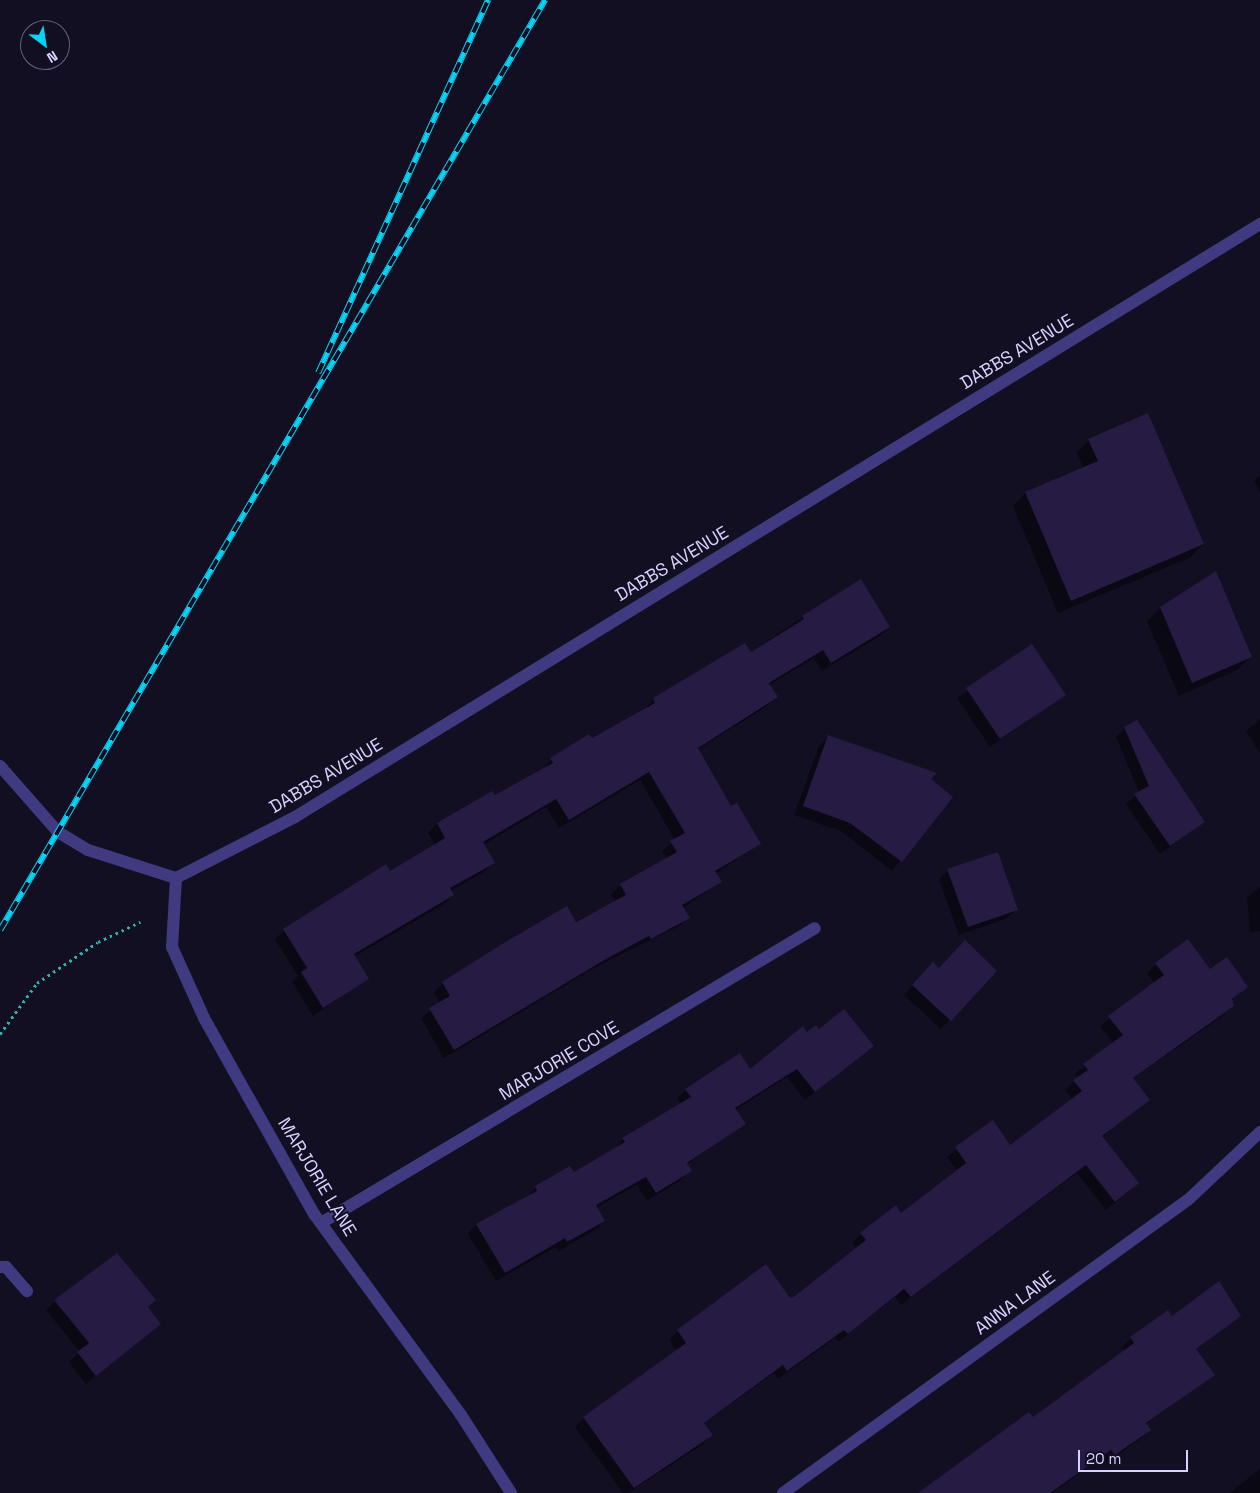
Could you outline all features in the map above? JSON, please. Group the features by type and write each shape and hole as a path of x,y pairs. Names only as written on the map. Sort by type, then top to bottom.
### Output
{"street":[{"name":"DABBS AVENUE","path":"176,878 296,817 1260,224"},
{"path":"0,766 58,832 88,850 176,878"},
{"name":"MARJORIE LANE","path":"176,878 172,947 204,1018 321,1223 461,1415 511,1493"},
{"name":"MARJORIE COVE","path":"321,1223 815,928"},
{"name":"ANNA LANE","path":"783,1493 1189,1199 1260,1132"},
{"path":"0,1267 6,1267 27,1291"}],"path":[{"path":"0,1034 37,983 98,942 140,922"}],"building":[{"path":"1148,413 1204,544 1071,601 1025,492 1098,461 1088,439"},
{"path":"1216,571 1252,657 1192,683 1160,607"},
{"path":"861,579 890,627 831,663 823,650 769,683 778,697 698,748 731,806 737,803 761,844 715,871 722,882 682,905 690,918 651,939 649,936 606,959 454,1050 429,1008 450,996 442,982 507,941 567,906 576,922 626,895 620,884 677,852 670,841 685,833 649,772 569,820 556,799 483,842 495,863 450,888 454,895 354,954 369,979 323,1008 301,972 307,968 283,929 386,864 390,871 445,838 437,823 492,791 495,795 553,763 550,758 589,734 592,738 655,703 653,698 745,643 751,652 804,619 802,616"},
{"path":"1032,644 1066,695 1000,739 966,688"},
{"path":"1137,720 1205,822 1170,846 1134,794 1149,786 1124,727"},
{"path":"828,735 937,773 931,779 953,797 902,862 850,823 803,806"},
{"path":"998,852 1018,910 968,927 947,869"},
{"path":"1188,939 1210,969 1227,957 1248,987 1232,999 1234,1006 1133,1078 1150,1100 1102,1136 1139,1183 1115,1202 1086,1165 911,1297 904,1289 848,1334 844,1330 787,1371 783,1365 704,1423 713,1435 634,1488 583,1417 686,1343 677,1330 766,1264 790,1298 795,1296 866,1240 860,1233 896,1205 901,1213 966,1163 955,1147 993,1120 1010,1145 1082,1091 1073,1080 1088,1070 1083,1064 1123,1035 1108,1016 1164,975 1155,963"},
{"path":"965,940 997,971 951,1021 912,985 933,962 939,968"},
{"path":"844,1009 874,1046 815,1092 797,1069 735,1108 746,1124 687,1163 692,1171 656,1193 646,1177 596,1205 605,1221 567,1242 565,1238 505,1273 476,1224 537,1191 535,1186 570,1166 574,1172 625,1142 622,1138 691,1097 685,1089 740,1053 750,1069 803,1026 807,1032 816,1025 819,1029"},
{"path":"117,1253 156,1300 148,1307 161,1324 96,1376 77,1352 89,1343 54,1300"},
{"path":"1219,1281 1241,1316 1196,1349 1215,1375 1146,1423 1151,1430 1115,1455 1111,1450 1050,1493 918,1493 1029,1412 1033,1417 1134,1343 1130,1337 1168,1310 1172,1316"}],"railway":[{"path":"318,373 488,0"},
{"path":"0,930 545,0"}]}
